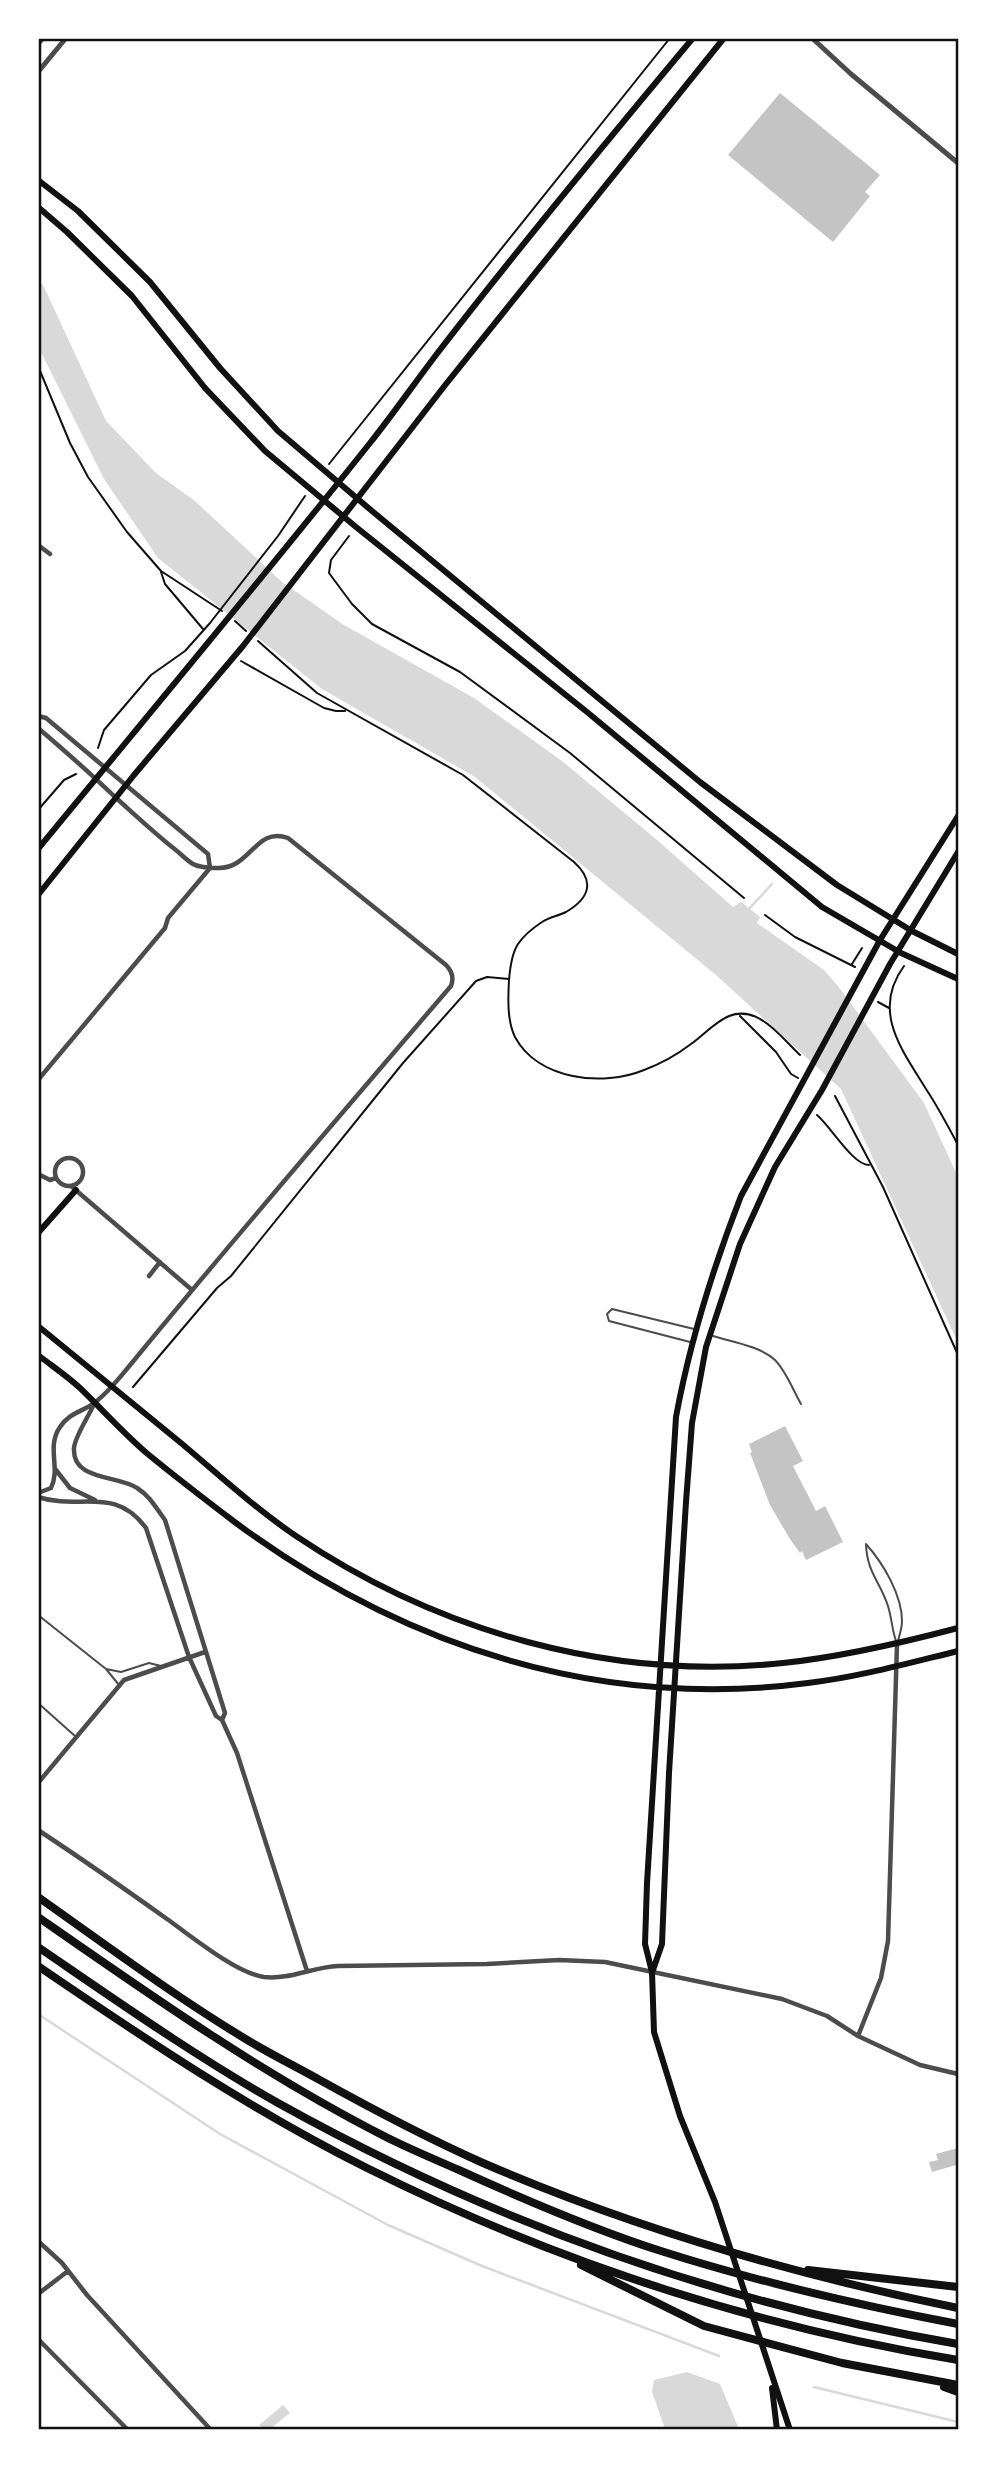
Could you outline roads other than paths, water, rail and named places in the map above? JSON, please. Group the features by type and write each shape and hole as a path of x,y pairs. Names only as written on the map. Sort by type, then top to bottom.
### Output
{"highway":[{"path":"38,1897 245,2039 438,2142 536,2185 673,2235 878,2292 958,2308"},
{"path":"38,1917 175,2013 268,2071 383,2136 516,2196 660,2250 726,2270 886,2311 958,2324"},
{"path":"38,1947 183,2046 275,2101 373,2153 459,2194 609,2254 696,2283 839,2320 958,2344"},
{"path":"38,1966 154,2045 310,2138 415,2191 551,2249 704,2326 786,2350 958,2385"},
{"path":"551,2249 660,2287 757,2316 878,2345 958,2360"},
{"path":"777,2266 958,2287"},
{"path":"900,2375 958,2392"}],"main road":[{"path":"38,849 282,553 394,413 435,356 693,38"},
{"path":"38,895 125,786 243,646 356,498 724,38"},
{"path":"38,180 78,211 141,273 220,368 278,431 356,498 700,782 836,885 912,931 958,954"},
{"path":"38,207 132,296 205,388 265,451 342,516 587,712 822,907 900,952 958,979"},
{"path":"790,2430 715,2202 680,2116 654,2032 652,1972 645,1944 676,1417 691,1342 741,1196 880,940 958,816"},
{"path":"652,1972 662,1944 692,1423 710,1335 740,1244 775,1167 958,852"},
{"path":"38,1233 74,1188"},
{"path":"38,1326 284,1527 328,1557 397,1596 461,1622 527,1643 599,1657 660,1664 723,1666 782,1663 897,1644 958,1628"},
{"path":"38,1355 78,1386 149,1455 237,1523 351,1597 415,1628 500,1658 570,1675 659,1686 731,1689 793,1685 841,1678 958,1651"},
{"path":"771,2375 777,2430"}],"street":[{"path":"38,44 43,38"},
{"path":"38,72 66,38"},
{"path":"812,38 958,163"},
{"path":"38,545 50,554"},
{"path":"38,716 46,718 208,854 210,868 38,1080"},
{"path":"38,728 138,819 194,865 227,868 240,863 262,840 270,836 288,838 446,965 453,980 451,986 94,1403 77,1437 74,1448 81,1467 90,1474 131,1484 151,1500 164,1520 225,1713 222,1720"},
{"path":"74,1188 82,1178 83,1168 78,1160 69,1157 60,1160 55,1168 56,1178 62,1184 74,1188 192,1290"},
{"path":"38,1174 50,1181 56,1178"},
{"path":"149,1276 160,1262"},
{"path":"38,1495 51,1488 56,1478 52,1451 54,1437 71,1414 94,1403"},
{"path":"54,1467 70,1488 83,1496 121,1506 138,1518 146,1528 189,1657 216,1716 222,1720 237,1753 307,1971"},
{"path":"38,1495 68,1501 100,1501"},
{"path":"859,2036 881,1978 888,1941 897,1644"},
{"path":"38,1783 129,1677 205,1652"},
{"path":"38,1830 203,1944 246,1971 262,1977 279,1978 338,1966 576,1960 605,1962 782,1999 827,2017 859,2036 920,2065 958,2074"},
{"path":"38,2241 211,2430"},
{"path":"38,2294 68,2271"},
{"path":"38,2339 128,2430"}],"lane":[{"path":"691,1342 609,1321 607,1314 612,1309 695,1330"},
{"path":"710,1335 755,1349 777,1362 801,1404"},
{"path":"866,1544 878,1557 897,1598 902,1624 897,1644 887,1605 867,1563 866,1544"},
{"path":"38,1615 106,1668 119,1686"},
{"path":"106,1668 121,1672 149,1663 162,1666"},
{"path":"38,1703 76,1736"}],"waterway":[{"path":"748,910 772,884"},
{"path":"38,2014 220,2134 388,2225 482,2266 719,2356"},
{"path":"814,2387 958,2422"}]}
